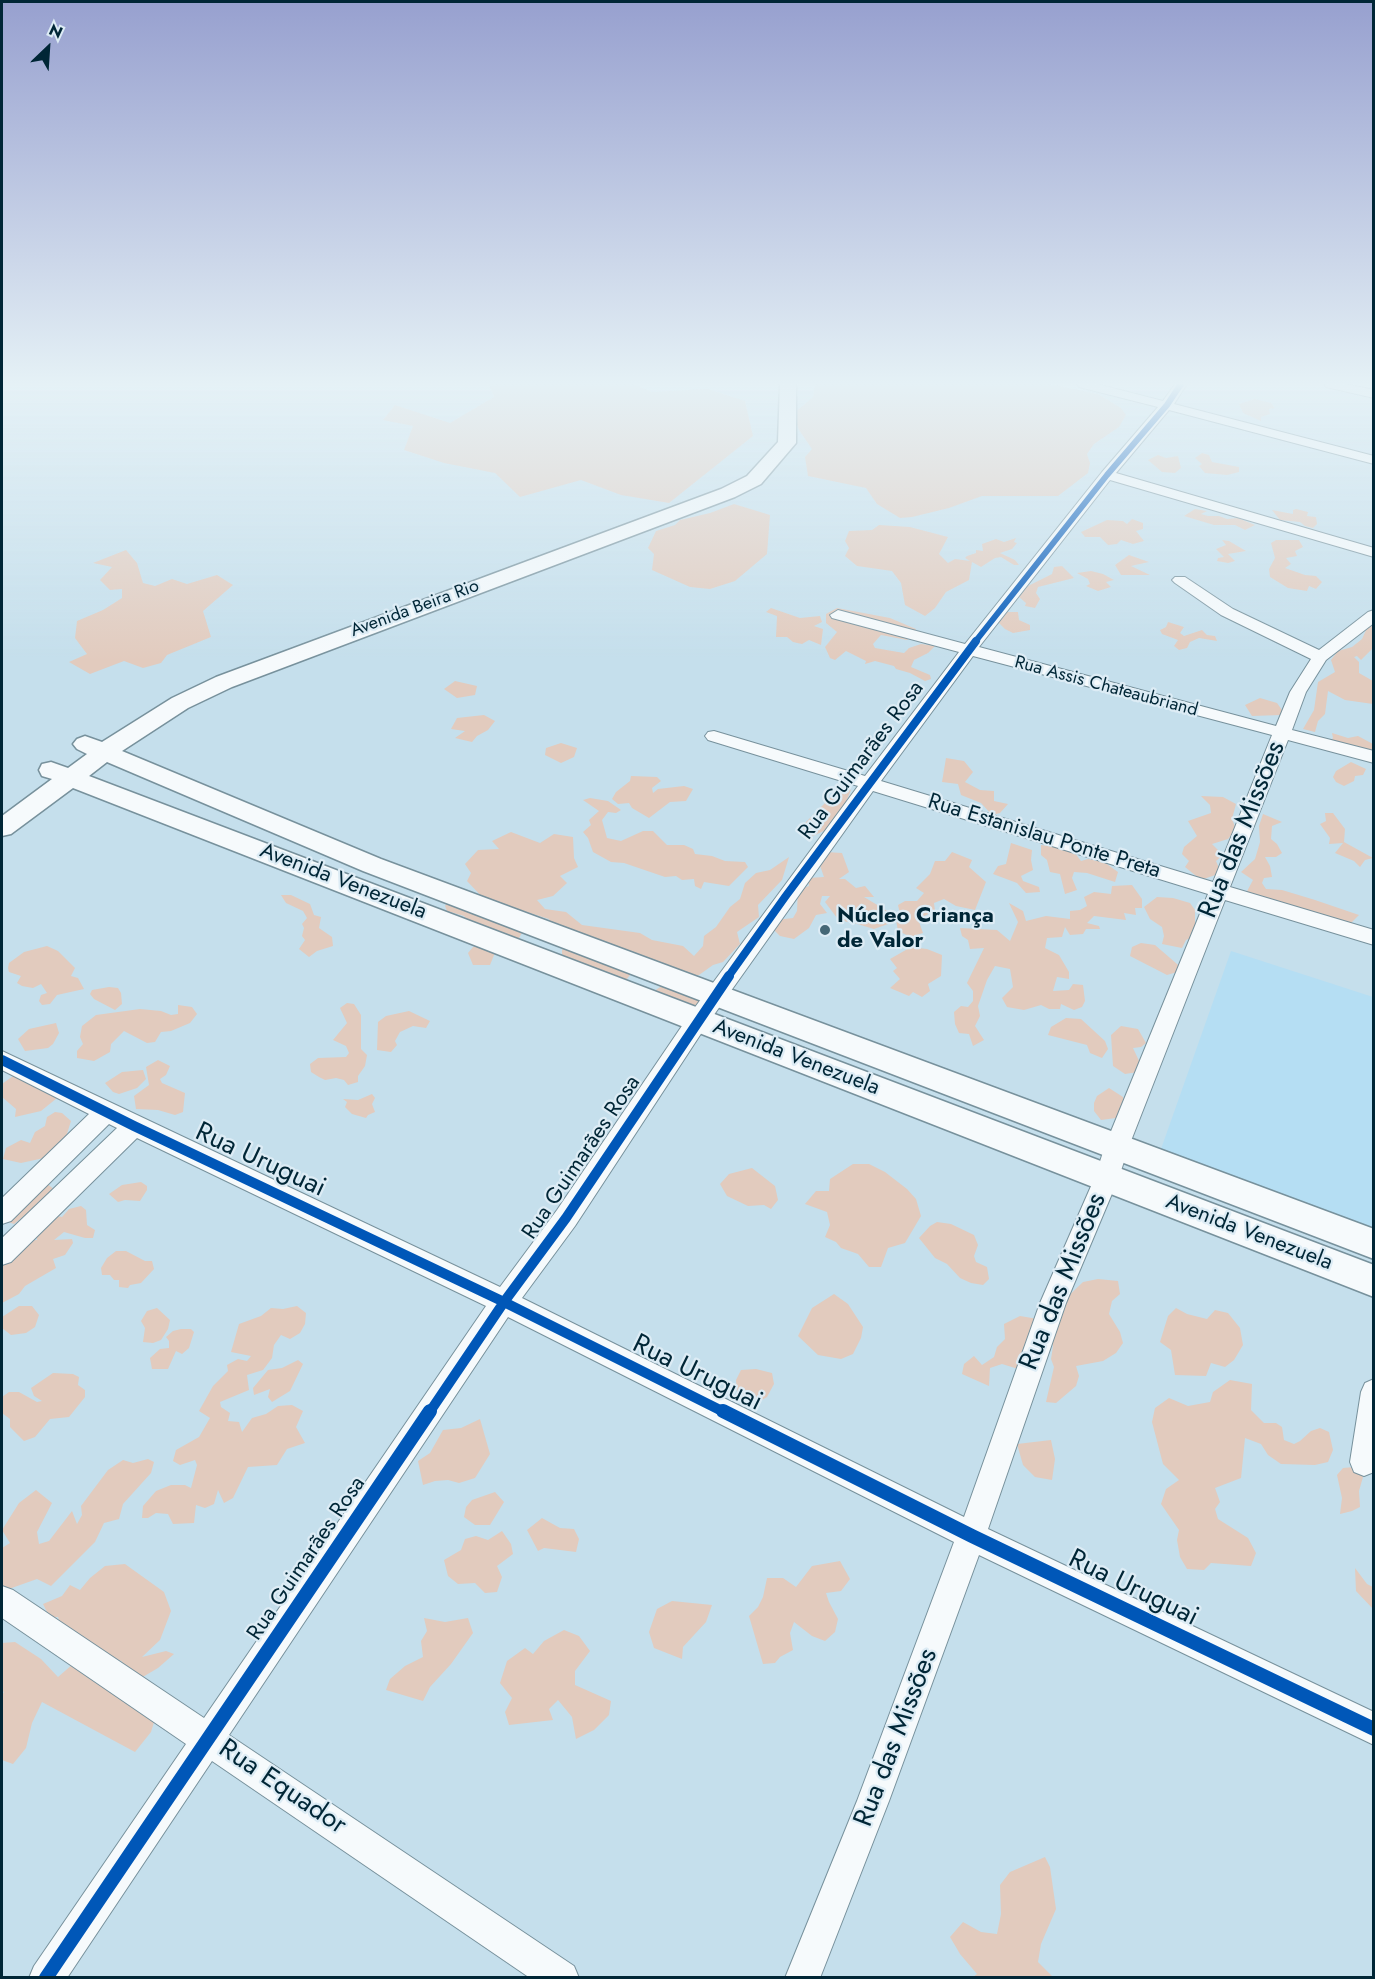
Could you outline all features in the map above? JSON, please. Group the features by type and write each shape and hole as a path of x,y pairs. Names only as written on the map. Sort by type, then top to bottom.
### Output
{"main road":[{"name":"Avenida Beira Rio","path":"2,828 60,774 94,748 224,682 728,493 758,476"},
{"name":"Avenida Venezuela","path":"94,748 372,865 715,997 1374,1244"},
{"name":"Avenida Beira Rio","path":"2,806 60,774"},
{"name":"Avenida Venezuela","path":"60,774 1374,1281"},
{"path":"519,951 538,928"}],"street":[{"name":"Rua Guimarães Rosa","path":"46,1977 504,1302 566,1218 698,1020 968,651 1106,476"},
{"path":"1112,476 1374,553"},
{"path":"1180,580 1227,612 1320,657"},
{"name":"Rua Assis Chateaubriand","path":"838,615 1374,757"},
{"name":"Rua das Missões","path":"802,1977 873,1801 972,1536 1042,1332 1107,1177 1117,1146 1298,693 1320,657 1374,615"},
{"name":"Rua Estanislau Ponte Preta","path":"714,736 1374,938"},
{"name":"Rua Uruguai","path":"2,1060 134,1126 504,1302 972,1536 1374,1729"},
{"path":"2,1213 106,1112"},
{"path":"2,1254 134,1126"},
{"path":"1364,1461 1374,1392"},
{"name":"Rua Equador","path":"2,1601 562,1977"}],"shaded area":[{"path":"498,476 702,476 669,503 621,495 581,480 520,497"},
{"path":"810,476 1084,476 1058,496 982,496 949,508 900,518 877,504 866,488"},
{"path":"734,504 770,515 767,554 735,581 710,589 690,587 652,570 654,554 648,548 656,531 675,525 680,520 710,513"},
{"path":"1195,509 1207,511 1201,514 1208,516 1238,518 1255,525 1245,530 1235,525 1214,525 1184,516"},
{"path":"1272,510 1293,514 1293,510 1308,512 1307,516 1316,517 1317,524 1313,528 1300,522 1280,520"},
{"path":"1132,519 1143,523 1143,529 1136,531 1144,541 1133,544 1121,540 1117,544 1108,545 1100,537 1085,537 1081,532 1107,520 1123,521 1127,524"},
{"path":"879,525 910,527 948,537 939,554 948,563 955,559 970,561 965,558 976,553 976,550 983,551 982,544 996,539 1004,542 1016,538 1014,542 1017,543 1012,549 1000,553 1015,560 1019,565 1014,565 1001,557 981,567 972,562 969,580 946,592 935,608 925,616 905,605 901,583 892,571 857,566 845,556 849,548 845,541 849,531 872,530"},
{"path":"1222,540 1229,541 1246,551 1228,554 1235,561 1228,563 1217,561 1218,558 1224,557 1216,549 1226,545"},
{"path":"1276,540 1299,540 1303,547 1295,551 1297,556 1286,558 1291,564 1285,568 1316,576 1322,582 1316,589 1309,586 1307,591 1288,588 1270,577 1269,569 1275,558 1271,543"},
{"path":"126,550 137,563 143,583 155,586 172,579 187,584 217,575 233,585 203,611 211,637 167,655 161,663 143,668 124,661 90,674 69,662 87,654 75,638 77,621 103,610 122,598 122,589 110,590 100,580 112,567 93,563"},
{"path":"1129,555 1149,562 1131,566 1150,575 1121,575 1115,565"},
{"path":"1062,566 1074,578 1038,587 1036,593 1040,599 1035,608 1025,606 1026,603 1019,597 1024,588 1052,574 1054,567"},
{"path":"1091,571 1114,580 1106,582 1111,587 1098,591 1086,586 1090,584 1088,579 1077,573"},
{"path":"771,608 800,618 820,616 822,622 814,626 823,629 821,645 809,640 802,644 793,642 787,637 776,637 777,616 766,612"},
{"path":"837,608 890,618 916,629 913,636 907,640 881,635 873,644 875,648 904,653 909,648 921,644 935,646 928,653 914,660 911,667 930,675 931,679 925,681 896,669 894,666 875,661 865,664 866,661 846,651 835,660 830,658 825,647 837,632 826,623 826,614"},
{"path":"1002,612 1018,612 1019,620 1030,625 1030,630 1013,633 1005,629 999,623"},
{"path":"1168,622 1184,627 1180,633 1184,636 1202,630 1207,635 1215,636 1217,641 1199,638 1190,642 1187,648 1179,650 1174,646 1178,640 1162,634 1160,630 1166,627"},
{"path":"1373,625 1373,648 1361,660 1357,656 1354,657 1359,662 1359,673 1373,681 1373,704 1345,700 1328,691 1325,714 1318,721 1315,732 1303,729 1314,710 1318,682 1335,672 1331,660 1338,651 1352,647 1362,639 1367,628"},
{"path":"455,681 477,686 475,695 457,698 444,689"},
{"path":"1260,698 1277,703 1282,710 1281,715 1252,716 1245,705"},
{"path":"484,715 495,721 488,730 472,742 455,738 465,731 451,729 457,718"},
{"path":"1332,733 1348,738 1358,736 1373,744 1373,758 1330,741 1333,738"},
{"path":"561,743 577,748 574,757 561,763 545,755 546,748"},
{"path":"946,758 964,761 973,772 965,782 980,790 994,791 994,801 1008,804 1000,813 992,815 981,803 961,795 958,784 942,782"},
{"path":"1351,762 1366,769 1363,775 1355,776 1354,781 1344,786 1336,782 1333,777 1336,771"},
{"path":"631,776 657,777 661,781 652,788 653,793 658,789 684,786 693,789 686,801 670,802 649,818 632,808 629,803 618,804 612,799 616,792 630,781"},
{"path":"839,785 851,790 843,809 828,829 813,836 801,831 805,823 835,793"},
{"path":"1201,796 1223,797 1236,804 1232,819 1236,829 1228,839 1212,844 1223,855 1216,861 1221,873 1201,880 1185,867 1189,861 1182,854 1184,847 1197,836 1188,821 1211,813 1210,805"},
{"path":"590,798 608,801 621,810 616,813 608,812 602,820 607,838 621,841 643,831 653,831 667,845 684,845 693,849 695,854 712,856 725,861 745,862 748,867 729,886 704,882 701,889 695,886 694,879 682,880 676,876 665,877 624,863 611,862 593,852 583,832 591,825 589,820 599,811 583,800"},
{"path":"1325,813 1333,813 1345,829 1344,842 1373,858 1365,860 1360,867 1354,861 1335,853 1343,843 1329,844 1330,838 1320,824 1326,821"},
{"path":"1263,814 1282,822 1272,826 1271,839 1282,853 1276,857 1265,857 1272,877 1264,878 1262,883 1266,889 1282,890 1359,915 1351,923 1245,895 1253,880 1241,872 1255,859 1260,842 1259,826"},
{"path":"511,832 540,843 554,834 573,837 574,858 578,867 560,876 567,883 553,896 537,900 545,909 566,912 582,925 640,933 652,940 683,946 694,956 703,946 704,936 716,927 730,907 740,899 745,883 756,873 770,870 789,857 782,880 758,905 759,917 737,932 740,944 723,962 713,965 699,975 682,980 555,941 549,919 484,899 467,881 471,873 465,864 478,850 499,849 492,841"},
{"path":"1011,843 1032,850 1033,870 1021,876 1023,881 1039,887 1040,892 1026,893 1017,883 993,874 998,866 1006,864"},
{"path":"1041,845 1072,849 1081,861 1088,859 1104,862 1118,872 1115,882 1087,873 1074,872 1072,878 1077,890 1065,894 1060,874 1050,872 1047,860 1041,855"},
{"path":"826,852 842,853 849,872 839,879 845,879 856,888 865,886 874,897 864,897 889,912 888,924 874,929 854,923 850,919 847,922 837,918 825,902 830,896 822,896 820,904 827,913 816,915 809,928 794,939 780,936 773,929 776,920 793,918 797,911 798,890 809,886 808,878 824,877 818,860"},
{"path":"952,852 972,860 969,867 986,882 975,910 956,906 944,899 934,903 935,911 918,919 923,933 911,937 898,931 896,920 900,914 898,905 905,901 917,901 924,893 916,888 930,874 935,861 945,861"},
{"path":"1132,885 1142,899 1142,908 1135,908 1136,915 1124,913 1126,920 1094,916 1087,923 1099,926 1100,929 1086,929 1083,934 1070,935 1065,927 1062,937 1047,938 1045,948 1059,955 1069,972 1069,979 1057,977 1053,991 1069,990 1073,984 1083,985 1085,1001 1082,1007 1074,1010 1061,1004 1060,1009 1049,1009 1041,1005 1024,1010 1007,1007 1002,998 1013,987 1010,969 995,966 987,980 978,1006 980,1016 975,1026 984,1040 973,1046 969,1034 959,1033 955,1024 954,1012 961,1006 968,1007 973,1001 973,991 967,983 984,948 970,949 968,940 962,936 960,928 997,930 1010,941 1018,922 1009,903 1023,911 1026,921 1046,916 1070,919 1070,911 1080,910 1087,906 1084,897 1094,892 1111,894 1112,886"},
{"path":"281,895 291,895 310,904 314,915 321,917 319,928 332,937 333,946 317,951 309,957 299,949 305,940 302,936 304,928 302,924 307,918 303,911 286,903"},
{"path":"1157,897 1173,898 1190,903 1195,910 1195,936 1186,940 1182,948 1162,944 1164,936 1162,927 1150,919 1144,907"},
{"path":"449,901 523,931 518,940 496,950 490,965 473,965 468,953 473,947 484,943 464,916 447,911 445,906"},
{"path":"1141,943 1155,945 1184,970 1167,975 1130,956 1132,947"},
{"path":"566,945 639,971 630,975 623,984 571,982 558,978 552,974 572,964 562,954"},
{"path":"47,946 58,951 75,968 71,976 78,978 84,989 57,995 50,1004 42,1005 39,1001 41,995 47,993 41,984 33,988 22,986 17,983 21,976 9,972 8,968 9,963 24,952"},
{"path":"911,947 927,949 942,955 941,976 928,984 930,991 922,997 913,992 909,996 890,988 900,979 893,971 897,968 890,959"},
{"path":"1231,951 1373,997 1373,1231 1161,1149"},
{"path":"662,986 703,994 698,1013 661,998 654,991"},
{"path":"118,988 121,993 122,1004 115,1010 94,999 90,994 92,990"},
{"path":"347,1003 354,1004 361,1015 361,1049 367,1055 365,1066 358,1076 358,1082 348,1085 344,1080 336,1078 325,1080 319,1077 311,1072 310,1064 318,1058 346,1057 349,1053 346,1046 333,1040 347,1023 340,1008"},
{"path":"178,1005 192,1007 197,1014 190,1023 171,1031 161,1032 155,1042 147,1043 124,1031 111,1044 110,1052 94,1061 77,1058 77,1051 83,1044 80,1037 82,1026 96,1015 140,1009 161,1011 171,1015 178,1014"},
{"path":"409,1011 430,1021 426,1028 413,1026 400,1032 395,1041 397,1045 391,1052 377,1050 378,1022 386,1016"},
{"path":"1066,1018 1081,1019 1105,1041 1108,1049 1102,1058 1090,1053 1087,1045 1048,1035 1051,1027"},
{"path":"56,1023 59,1033 53,1044 48,1048 25,1051 18,1039 29,1029"},
{"path":"1121,1026 1138,1029 1146,1043 1141,1047 1133,1048 1142,1067 1138,1072 1125,1074 1113,1066 1111,1035"},
{"path":"158,1060 170,1066 166,1075 160,1079 162,1083 185,1093 183,1112 175,1115 158,1110 136,1109 134,1096 149,1085 146,1067"},
{"path":"143,1070 146,1079 137,1088 119,1094 113,1092 105,1083 122,1072"},
{"path":"13,1076 57,1098 41,1111 15,1117 16,1109 2,1097 2,1084"},
{"path":"1109,1088 1123,1097 1126,1110 1116,1118 1101,1120 1094,1111 1094,1103 1097,1096"},
{"path":"372,1094 375,1098 372,1104 375,1112 366,1118 352,1114 345,1107 347,1102 343,1099 358,1100"},
{"path":"55,1112 62,1113 71,1121 66,1137 44,1158 21,1163 3,1159 6,1148 21,1140 30,1143 35,1132 45,1126 47,1117"},
{"path":"853,1164 869,1164 885,1172 916,1199 921,1216 905,1243 888,1248 881,1267 869,1267 858,1254 841,1248 836,1242 825,1237 830,1225 827,1212 805,1204 816,1191 829,1191 830,1179"},
{"path":"752,1168 775,1186 778,1200 771,1209 764,1205 748,1206 727,1196 720,1184 729,1174"},
{"path":"45,1182 56,1191 35,1214 29,1212 14,1224 8,1222 4,1216"},
{"path":"141,1182 147,1186 147,1190 140,1201 118,1202 109,1194 122,1185"},
{"path":"81,1206 86,1210 87,1225 95,1230 93,1238 64,1232 54,1240 72,1239 73,1243 65,1255 53,1259 56,1268 2,1303 2,1257 18,1241 37,1240 36,1234 52,1215 62,1217 69,1209"},
{"path":"937,1222 951,1224 974,1235 978,1245 974,1256 976,1262 987,1267 989,1279 983,1285 960,1278 947,1264 935,1258 919,1238"},
{"path":"116,1251 126,1251 145,1261 152,1261 154,1269 141,1283 130,1285 128,1288 119,1287 119,1280 114,1280 110,1275 102,1275 101,1268 107,1258"},
{"path":"1098,1279 1118,1281 1120,1294 1112,1301 1109,1314 1120,1332 1123,1343 1116,1353 1103,1361 1076,1366 1079,1376 1076,1386 1056,1403 1046,1402 1054,1367 1051,1359 1053,1346 1049,1334 1037,1366 1015,1368 1002,1364 990,1368 989,1386 962,1374 964,1364 974,1356 982,1365 994,1357 997,1347 1005,1339 1004,1324 1020,1316 1038,1319 1060,1304 1083,1282"},
{"path":"834,1294 848,1304 863,1327 861,1338 853,1354 841,1359 818,1355 798,1336 812,1308"},
{"path":"19,1306 32,1306 39,1315 35,1327 26,1333 11,1335 2,1328 2,1317"},
{"path":"297,1306 306,1313 305,1324 300,1333 290,1339 281,1335 274,1345 272,1358 263,1370 247,1375 249,1390 220,1402 221,1407 230,1413 228,1421 239,1422 242,1432 252,1418 266,1414 278,1406 292,1405 303,1411 296,1427 305,1443 287,1449 277,1465 248,1467 233,1498 224,1503 218,1490 214,1504 205,1508 196,1505 194,1523 173,1524 168,1514 156,1513 148,1518 142,1518 143,1506 156,1491 171,1485 185,1485 191,1488 197,1465 195,1460 180,1465 173,1461 176,1450 199,1437 210,1418 199,1411 213,1386 228,1371 227,1365 238,1359 247,1361 251,1356 231,1352 239,1324 261,1316 271,1308 283,1309"},
{"path":"157,1308 170,1320 168,1329 161,1340 153,1343 143,1342 145,1328 141,1321 147,1311"},
{"path":"1176,1308 1187,1314 1207,1319 1215,1310 1228,1313 1240,1328 1243,1345 1234,1360 1225,1367 1211,1363 1206,1376 1175,1375 1171,1350 1160,1342 1168,1316"},
{"path":"191,1329 194,1332 189,1348 182,1354 176,1351 168,1369 152,1369 150,1358 160,1349 169,1348 169,1341 166,1337 173,1331"},
{"path":"298,1360 303,1364 290,1391 272,1402 268,1397 270,1389 254,1395 253,1388 268,1370 282,1368"},
{"path":"756,1369 772,1373 774,1384 767,1397 757,1403 737,1392 736,1380 741,1370"},
{"path":"53,1373 73,1374 79,1377 78,1385 85,1390 85,1397 69,1417 50,1419 35,1437 24,1441 10,1427 10,1419 2,1413 2,1397 9,1392 19,1392 37,1402 42,1401 34,1396 31,1388"},
{"path":"1230,1380 1252,1384 1251,1410 1264,1423 1276,1423 1282,1427 1284,1440 1294,1444 1311,1431 1320,1428 1329,1432 1333,1450 1328,1462 1315,1465 1281,1464 1268,1455 1261,1444 1245,1438 1241,1478 1215,1488 1220,1502 1215,1509 1218,1519 1248,1538 1256,1553 1251,1566 1211,1563 1204,1570 1187,1569 1180,1557 1177,1540 1179,1530 1161,1504 1166,1489 1179,1480 1163,1464 1152,1422 1155,1408 1169,1398 1188,1406 1210,1402 1213,1392"},
{"path":"480,1419 490,1454 475,1478 459,1483 448,1480 423,1485 418,1461 430,1453 443,1430 461,1428"},
{"path":"1051,1440 1055,1459 1052,1480 1035,1477 1023,1465 1017,1444"},
{"path":"148,1459 154,1462 151,1473 123,1504 119,1519 104,1523 95,1542 51,1586 37,1579 2,1590 2,1548 10,1543 2,1530 19,1503 36,1490 52,1503 37,1532 39,1544 49,1541 72,1511 77,1524 82,1515 81,1506 108,1470 123,1460 133,1463"},
{"path":"1354,1467 1363,1477 1359,1491 1360,1507 1340,1514 1342,1498 1337,1475 1343,1468"},
{"path":"495,1492 504,1502 490,1525 475,1525 464,1517 466,1507 472,1500"},
{"path":"542,1518 560,1528 574,1529 579,1539 576,1552 544,1548 538,1551 527,1530"},
{"path":"502,1531 511,1544 513,1554 497,1566 502,1577 497,1592 485,1593 475,1583 458,1584 448,1576 444,1560 461,1550 465,1539 476,1536 488,1540"},
{"path":"840,1561 850,1579 841,1591 826,1593 838,1619 835,1632 825,1641 812,1636 794,1622 790,1633 793,1650 780,1657 775,1663 763,1664 749,1616 758,1607 763,1597 767,1578 783,1578 796,1587 812,1566"},
{"path":"125,1564 164,1592 171,1611 160,1640 142,1657 166,1651 174,1654 158,1668 124,1688 116,1671 122,1661 90,1657 155,1719 151,1732 135,1752 42,1702 32,1723 26,1748 13,1764 2,1760 2,1695 4,1692 2,1691 2,1643 15,1642 41,1659 58,1677 73,1664 58,1617 50,1618 43,1604 62,1596 70,1585 80,1590 105,1566"},
{"path":"1355,1568 1367,1584 1373,1587 1373,1609 1356,1591"},
{"path":"672,1601 712,1605 706,1622 683,1647 682,1659 654,1648 649,1632 657,1609"},
{"path":"424,1618 445,1622 468,1618 473,1633 451,1664 430,1687 423,1701 386,1690 390,1679 405,1666 423,1657 421,1641 427,1631"},
{"path":"564,1630 579,1636 590,1651 575,1671 575,1685 611,1701 609,1715 594,1730 576,1739 572,1717 558,1700 549,1709 553,1720 509,1725 505,1712 512,1698 500,1683 507,1661 525,1648 533,1654 544,1641"},
{"path":"1045,1857 1050,1867 1056,1909 1041,1944 1038,1962 1053,1977 973,1977 977,1974 960,1954 950,1937 963,1922 981,1932 997,1934 1001,1914 1000,1885 1010,1872"}],"cycle path":[{"path":"46,1978 504,1302 566,1218 698,1020 785,897 968,651 1106,476"},
{"path":"2,1060 134,1126 504,1302 972,1536 1374,1729"}],"place":[{"name":"Núcleo Criança de Valor","path":"825,930"}]}
